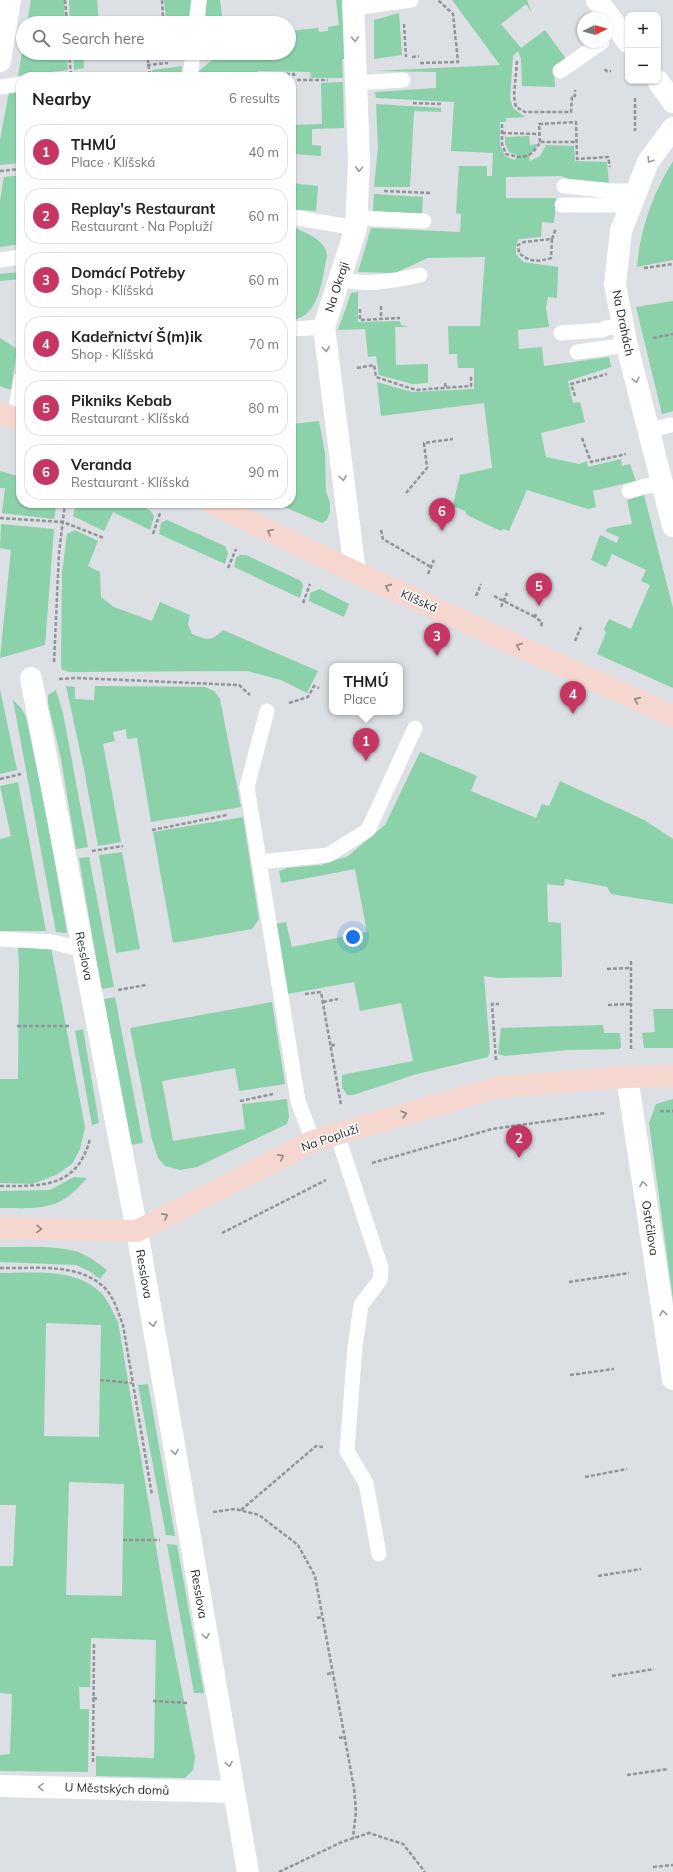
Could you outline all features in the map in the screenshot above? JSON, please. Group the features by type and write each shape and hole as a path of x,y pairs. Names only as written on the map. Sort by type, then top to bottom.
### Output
{"street":[{"path":"0,61 10,0"},
{"path":"597,0 614,37"},
{"name":"Na Okraji","path":"354,4 360,161 356,223 350,280 324,327 355,572"},
{"path":"660,84 673,102"},
{"name":"Na Drahách","path":"673,128 648,162 621,231 615,284 625,335 673,526"},
{"name":"Klíšská","path":"221,508 355,572 673,716"},
{"name":"Resslova","path":"31,678 136,1231 248,1872"},
{"name":"Na Popluží","path":"0,1228 136,1231 313,1141 499,1087 627,1077 673,1076"},
{"name":"Ostrčilova","path":"627,1077 673,1379"},
{"name":"U Městských domů","path":"0,1786 234,1792"}],"lane":[{"path":"198,16 199,0"},
{"path":"354,4 407,1"},
{"path":"560,71 614,37"},
{"path":"191,72 192,60"},
{"path":"356,83 403,80"},
{"path":"0,87 16,85"},
{"path":"564,186 614,191 634,198"},
{"path":"562,205 634,198"},
{"path":"296,217 356,223 424,221"},
{"path":"0,260 16,258"},
{"path":"350,280 393,282 420,275"},
{"path":"296,329 324,327"},
{"path":"561,333 602,330 606,328 625,335"},
{"path":"576,352 625,335"},
{"path":"12,417 16,400"},
{"path":"649,431 670,425"},
{"path":"629,492 646,486 662,484"},
{"path":"267,711 246,787 298,1100 313,1141"},
{"path":"259,862 328,855 368,830 415,728"},
{"path":"0,940 54,942 83,950"},
{"path":"337,1134 381,1268 380,1280 361,1305 355,1346 347,1451 366,1483 379,1554"}],"path":[{"path":"65,0 66,16"},
{"path":"162,0 163,16"},
{"path":"415,56 416,63 458,62 453,14 438,0"},
{"path":"406,58 407,1"},
{"path":"70,60 71,72"},
{"path":"148,60 149,72"},
{"path":"517,61 514,96 516,107 525,112 571,112 572,96 575,96 575,85"},
{"path":"635,97 635,136"},
{"path":"502,124 502,144 506,154 515,157 527,157 534,152 540,142 539,124 576,122 577,159 608,157 610,168 615,169"},
{"path":"502,133 540,134"},
{"path":"540,142 577,142"},
{"path":"0,172 16,170"},
{"path":"358,190 431,193"},
{"path":"552,239 524,242 518,245 519,253 525,259 539,262 551,258 552,239 556,226"},
{"path":"637,269 673,264"},
{"path":"350,280 360,320 400,318"},
{"path":"652,338 673,334"},
{"path":"329,372 374,365 376,377 416,390 471,386 471,375"},
{"path":"575,396 572,384 609,374"},
{"path":"445,383 446,388"},
{"path":"582,438 591,462 627,454"},
{"path":"406,493 427,468 424,443 453,439"},
{"path":"54,679 59,553 64,508"},
{"path":"153,534 160,513"},
{"path":"0,518 63,522 104,538"},
{"path":"381,530 383,539 431,567"},
{"path":"228,568 236,549"},
{"path":"427,577 434,560"},
{"path":"303,602 310,584"},
{"path":"475,599 481,584"},
{"path":"501,608 507,593"},
{"path":"494,596 534,617"},
{"path":"573,648 581,627"},
{"path":"31,678 77,678 239,685 267,711 308,697 314,686 319,688"},
{"path":"0,779 21,774"},
{"path":"152,830 251,810"},
{"path":"92,851 123,846"},
{"path":"631,959 631,1056"},
{"path":"607,969 631,968"},
{"path":"118,990 146,985"},
{"path":"281,998 321,992 342,1108"},
{"path":"323,1002 338,999"},
{"path":"496,1064 492,1004 499,1004"},
{"path":"608,1005 630,1004"},
{"path":"17,1026 70,1026"},
{"path":"331,1046 336,1044"},
{"path":"240,1101 297,1090"},
{"path":"367,1164 492,1129 610,1112"},
{"path":"0,1186 32,1186 50,1184 71,1173 84,1158 90,1139 89,1134"},
{"path":"222,1232 329,1179"},
{"path":"0,1268 71,1270 98,1283 104,1288 114,1302 123,1325 129,1361"},
{"path":"569,1282 630,1273"},
{"path":"570,1374 614,1369"},
{"path":"100,1380 132,1383"},
{"path":"241,1511 316,1446 347,1451"},
{"path":"584,1477 628,1469"},
{"path":"208,1512 235,1509 259,1515 298,1545 314,1576 354,1788 356,1812 353,1838"},
{"path":"123,1540 160,1540"},
{"path":"598,1576 641,1569"},
{"path":"317,1618 322,1617"},
{"path":"92,1788 94,1644"},
{"path":"612,1676 654,1669"},
{"path":"327,1674 332,1673"},
{"path":"93,1698 98,1698"},
{"path":"153,1701 189,1703"},
{"path":"339,1738 344,1737"},
{"path":"627,1775 668,1769"},
{"path":"279,1872 369,1832 403,1844 425,1872"},
{"path":"653,1867 673,1865"}],"green space":[{"path":"31,0 64,0 65,16 28,16"},
{"path":"69,0 97,0 98,16 70,16"},
{"path":"164,0 191,0 189,16 166,16"},
{"path":"207,0 220,0 222,16 205,16"},
{"path":"336,0 344,0 346,59 342,59 343,78 311,78 310,72 198,72 213,60 296,60 296,30 318,28 319,32 328,31 328,27 339,25"},
{"path":"452,0 527,0 532,13 526,4 501,24 521,48 545,30 567,60 554,70 555,87 522,86 521,59 518,51 513,56 510,98 513,108 525,117 506,118 506,122 500,122 500,145 505,156 515,160 517,155 509,152 505,144 505,137 529,136 530,145 537,144 534,151 529,153 530,161 540,156 546,145 574,146 575,161 607,162 609,184 581,184 561,176 506,177 506,198 556,198 554,223 542,222 541,237 519,239 516,245 516,254 523,262 558,267 557,298 548,297 546,308 549,327 518,330 519,349 542,347 544,366 609,357 611,367 568,381 573,403 580,402 585,422 541,433 546,457 579,464 587,461 588,467 621,459 622,466 630,464 636,481 593,491 596,507 588,509 527,490 509,531 503,529 501,531 467,515 465,511 456,507 452,509 460,475 492,468 484,403 381,416 377,382 412,392 474,389 474,368 458,368 457,354 449,354 448,326 480,326 485,257 428,258 395,273 358,272 371,228 460,232 461,214 456,213 459,166 487,166 487,176 492,176 493,153 451,151 454,102 376,98 375,92 436,88 436,72 375,71 500,65"},
{"path":"399,13 402,55 374,59 374,20"},
{"path":"21,60 67,60 68,70 51,72 19,72"},
{"path":"73,60 83,60 84,68 74,70"},
{"path":"182,66 181,72 152,72 152,70"},
{"path":"343,82 344,128 312,129 312,145 321,146 321,156 296,154 296,125 322,124 321,83"},
{"path":"16,91 16,163 0,165 0,140 9,92"},
{"path":"376,104 441,108 441,112 414,111 410,187 374,187 378,147"},
{"path":"673,161 673,260 637,267 644,225 659,186"},
{"path":"16,176 16,245 0,247 0,201 4,177"},
{"path":"296,184 318,186 316,211 296,209"},
{"path":"374,194 423,197 422,214 373,211"},
{"path":"296,228 319,241 326,250 327,256 318,296 314,305 301,318 296,319"},
{"path":"16,272 16,279 0,281 0,274"},
{"path":"358,292 358,322 400,321 401,325 409,327 395,327 396,365 428,364 428,383 412,384 379,375 376,356 368,357 365,329 338,330 351,293"},
{"path":"673,301 673,411 662,414 636,307"},
{"path":"0,338 16,348 16,356 11,390 0,386"},
{"path":"319,421 325,453 326,491 330,503 330,512 327,520 322,523 287,508 296,508 296,424"},
{"path":"0,471 16,476 16,508 56,508 54,519 2,513 5,488 0,488"},
{"path":"644,495 673,608 673,688 597,654 606,633 604,629 609,619 631,629 650,585 641,581 646,570 612,554 606,567 591,560 600,535 617,543 619,537 605,531 608,528 632,524 627,500"},
{"path":"75,508 145,508 150,511 154,517 150,530 113,512 104,531 73,516"},
{"path":"167,520 225,546 228,553 225,564 159,534 161,523"},
{"path":"1,524 54,529 45,645 0,658 11,550 0,548"},
{"path":"75,530 98,541 88,566 100,572 101,597 114,607 152,621 160,602 190,615 188,624 192,634 201,638 209,639 215,637 223,630 318,671 307,693 281,680 247,671 70,672 62,670 62,573 67,534"},
{"path":"240,555 246,555 301,581 303,586 300,598 234,567 236,558"},
{"path":"320,589 349,604 344,617 309,601 310,593"},
{"path":"66,686 75,687 75,699 94,700 95,686 205,687 214,691 220,699 241,807 151,822 137,738 127,739 126,729 113,732 115,741 103,744 121,842 98,846 84,769"},
{"path":"0,689 17,770 0,774"},
{"path":"56,690 63,713 88,847 76,849 61,759 48,703 48,695"},
{"path":"13,700 21,708 26,717 49,827 67,933 56,932"},
{"path":"420,752 477,776 471,791 536,818 542,804 549,806 560,781 644,820 673,839 673,904 611,894 607,887 565,879 564,886 547,884 548,922 561,923 562,977 498,978 484,976 490,1051 488,1057 417,1074 353,1095 347,1095 342,1087 342,1075 413,1061 401,1003 360,1011 354,982 287,994 275,924 286,922 292,947 367,932 355,869 281,883 279,871 287,868 321,865 348,856 385,825"},
{"path":"18,782 46,931 0,931 0,839 11,836 0,786"},
{"path":"243,817 259,919 252,929 173,943 153,832"},
{"path":"122,852 140,949 116,953 99,855"},
{"path":"89,857 114,987 101,989 79,858"},
{"path":"18,945 51,947 85,1127 80,1149 72,1164 56,1175 32,1184 0,1183 0,1079 18,1079"},
{"path":"115,997 143,1143 130,1145 104,999"},
{"path":"272,1002 285,1084 239,1091 235,1068 162,1081 173,1141 245,1129 242,1104 287,1099 289,1117 287,1124 197,1167 180,1170 165,1166 158,1158 152,1140 130,1028"},
{"path":"653,1009 673,1009 673,1048 644,1048 642,1033 655,1032"},
{"path":"603,1025 604,1033 620,1033 621,1047 619,1049 568,1050 505,1056 498,1054 501,1028"},
{"path":"83,1029 99,1123 92,1125 75,1031"},
{"path":"673,1099 673,1300 649,1123 656,1104"},
{"path":"74,1177 87,1178 77,1189 58,1202 48,1206 0,1208 0,1191 50,1190"},
{"path":"0,1247 60,1248 78,1252 94,1260 107,1270 100,1279 89,1271 76,1265 0,1262"},
{"path":"0,1273 55,1274 81,1280 93,1286 103,1295 118,1322 169,1624 195,1757 193,1770 185,1778 96,1776 96,1756 154,1758 156,1640 91,1638 90,1687 79,1687 80,1709 89,1709 88,1772 0,1771 0,1755 10,1754 12,1694 0,1693 0,1566 13,1566 16,1505 0,1505","holes":["46,1323 101,1325 99,1437 44,1436","69,1482 124,1484 122,1596 66,1595"]},
{"path":"148,1384 175,1536 166,1535 138,1385"},
{"path":"167,1544 177,1545 204,1693 194,1693"}],"place":[{"name":"Veranda","path":"442,531"},
{"name":"Pikniks Kebab","path":"539,606"},
{"name":"Domácí Potřeby","path":"437,656"},
{"name":"Kadeřnictví Š(m)ik","path":"573,714"},
{"name":"THMÚ","path":"366,761"},
{"name":"Replay's Restaurant","path":"519,1158"}]}
